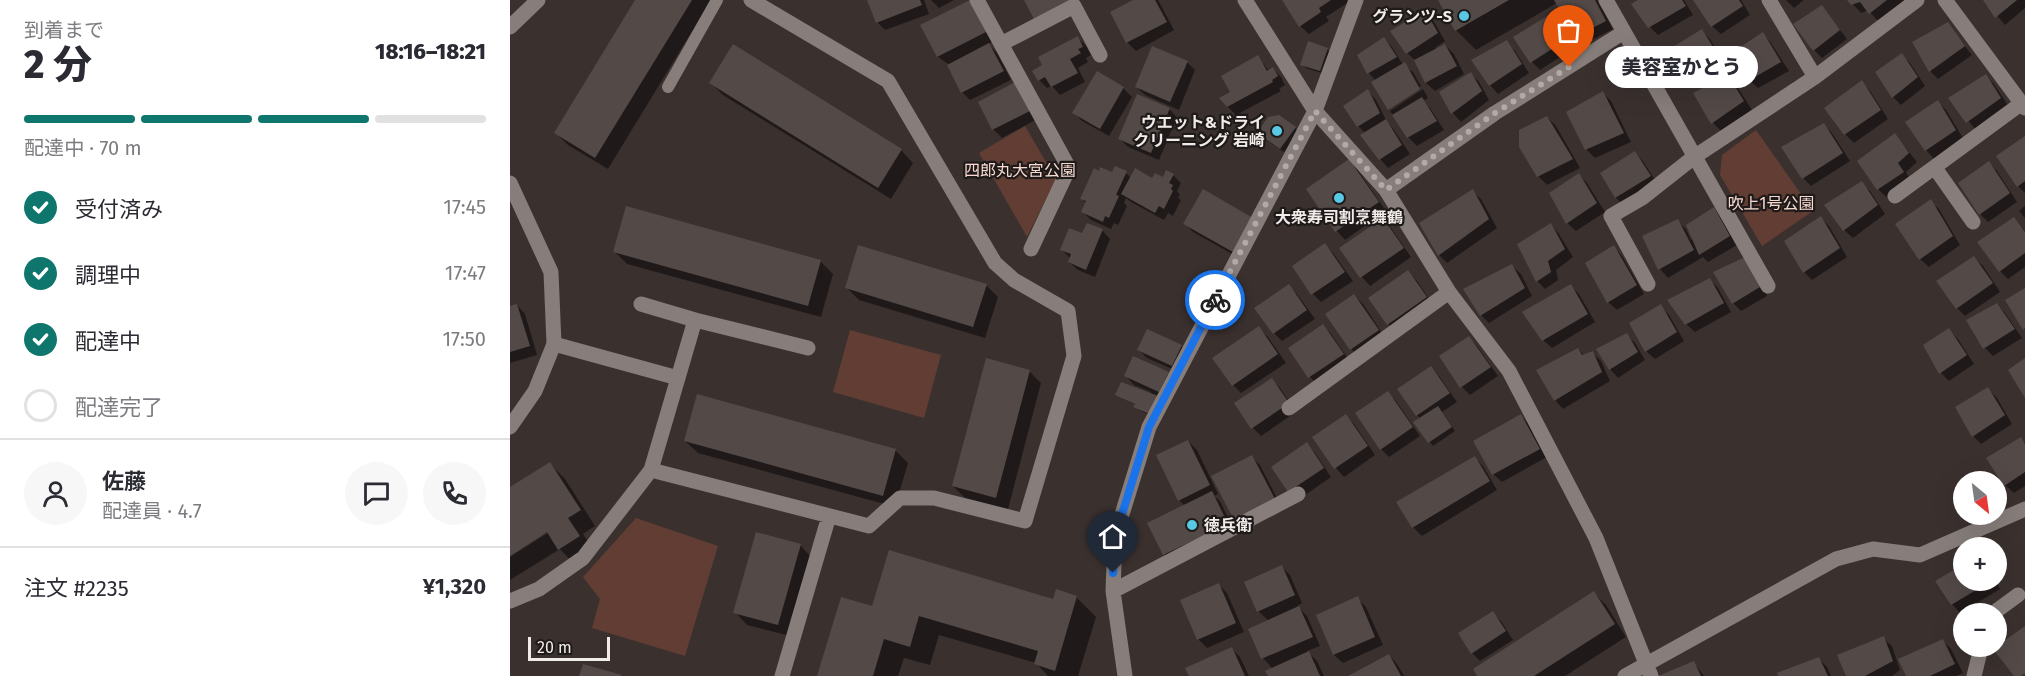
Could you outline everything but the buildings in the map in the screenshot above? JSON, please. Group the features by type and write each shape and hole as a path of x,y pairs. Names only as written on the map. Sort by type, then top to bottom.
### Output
{"street":[{"path":"510,27 538,0"},
{"path":"651,470 868,526 900,498 934,498 1025,521 1074,356 1068,311 1014,280 995,262 888,81 751,0"},
{"path":"977,0 1069,168 1031,249"},
{"path":"1245,0 1315,111 1386,190 1449,292 1509,371 1596,538 1649,670"},
{"path":"1125,676 1113,591 1115,537 1149,427 1315,111 1356,0"},
{"path":"1606,0 1768,286"},
{"path":"1768,0 1815,77"},
{"path":"1648,284 1611,216 1642,198 1694,157 1815,77 1917,0"},
{"path":"1895,196 2023,106 1945,0"},
{"path":"1001,44 1074,6 1100,55"},
{"path":"1386,190 1495,113 1624,32"},
{"path":"1935,168 1973,222"},
{"path":"510,183 551,272 554,344 535,391 510,427"},
{"path":"1289,408 1449,292"},
{"path":"641,304 808,348"},
{"path":"510,601 538,589 583,558 651,470 695,320"},
{"path":"554,344 678,378"},
{"path":"1113,591 1298,494"},
{"path":"1625,676 1649,670 1836,559 1873,549 1920,555 2025,509"},
{"path":"782,676 829,516"},
{"path":"2007,603 2018,595"},
{"path":"1974,676 1979,657"}],"lane":[{"path":"668,87 717,0"}],"green space":[{"name":"四郎丸大宮公園","path":"1025,126 1056,179 1027,237 979,153"},
{"name":"吹上1号公園","path":"1756,130 1813,211 1762,246 1720,175 1722,155"},
{"path":"850,330 941,355 924,418 833,392"},
{"path":"636,518 718,546 685,656 592,628 600,599 583,577"}],"way so far":[{"path":"1215,300 1315,111 1386,190 1495,113 1569,67"}],"place":[{"name":"グランツ-S","path":"1464,16"},
{"name":"美容室かとう","path":"1569,67"},
{"name":"ウエット&ドライ クリーニング 岩崎","path":"1277,131"},
{"name":"大衆寿司割烹舞鶴","path":"1339,198"},
{"name":"徳兵衛","path":"1192,525"}],"route":[{"path":"1113,573 1115,537 1149,427 1215,300"}]}
